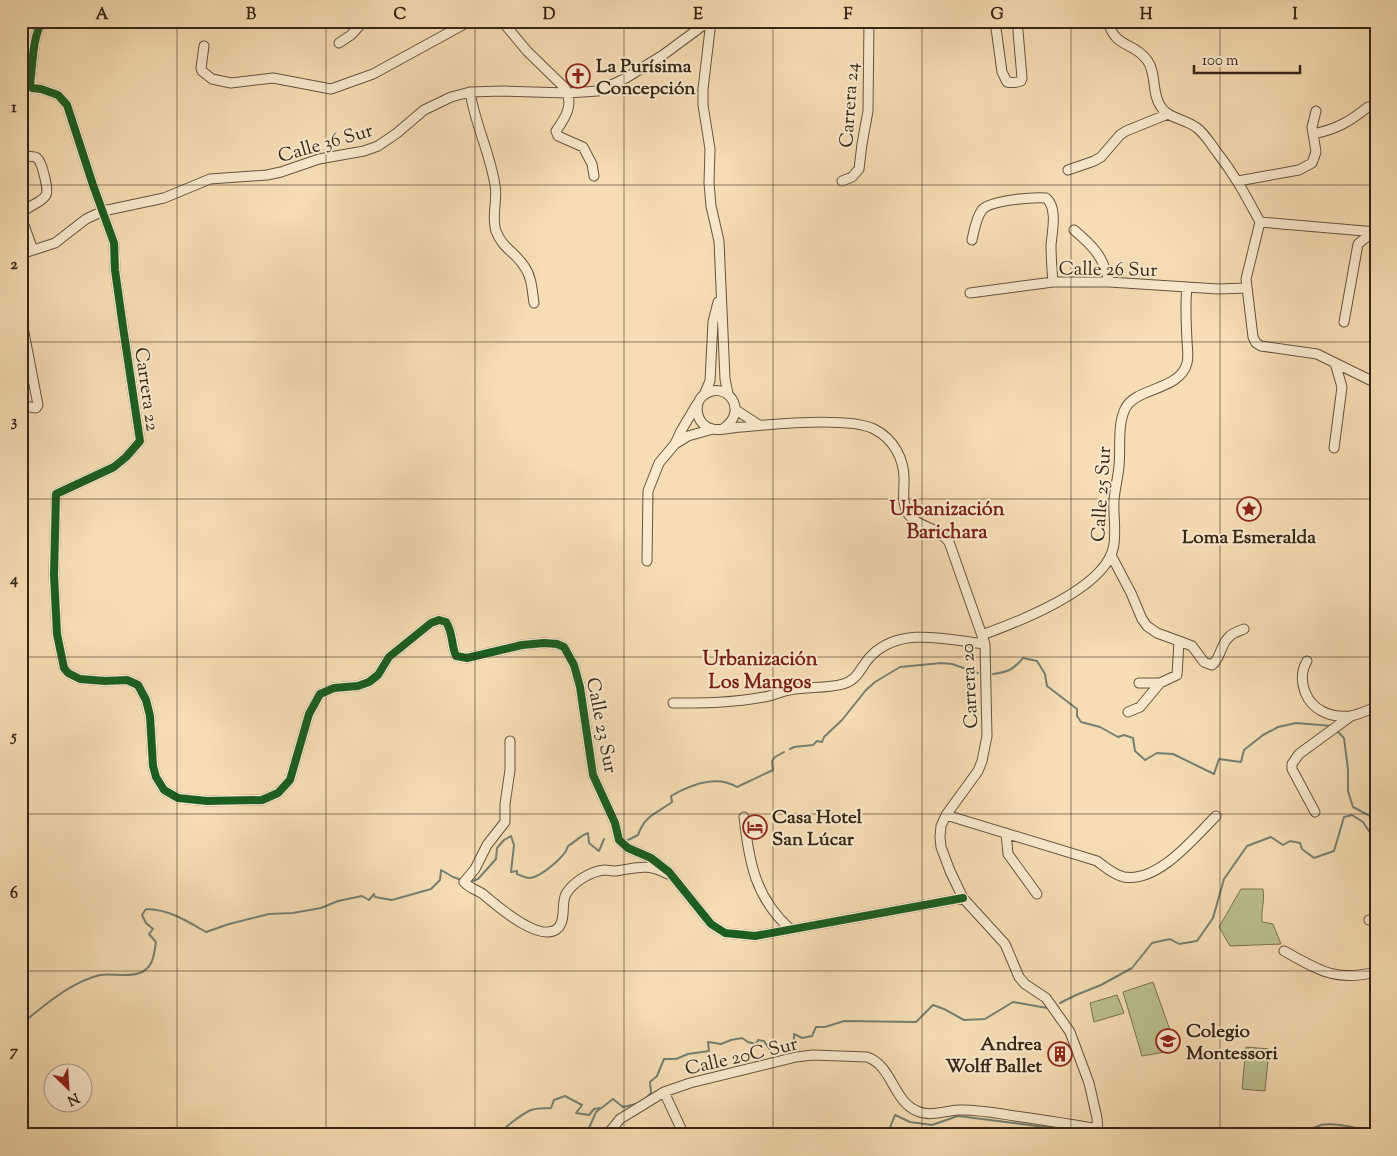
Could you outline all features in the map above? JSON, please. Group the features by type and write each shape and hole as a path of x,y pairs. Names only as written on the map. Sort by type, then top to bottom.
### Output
{"street":[{"path":"21,57 33,58 37,30 42,21"},
{"path":"339,43 351,35 364,21"},
{"path":"204,46 201,68 212,79 231,83 273,78 331,89 373,74 470,21"},
{"path":"502,21 527,51 560,82 568,93 566,117 556,131 558,136 583,147 592,164 594,176"},
{"path":"675,444 688,436 724,428 734,418 736,410 728,394 725,379 719,241 711,206 709,183 710,149 703,105 710,21"},
{"name":"Calle 36 Sur","path":"21,254 55,243 86,219 103,211 164,198 210,179 274,173 319,159 371,148 388,140 424,110 451,96 470,92 503,90 568,93 598,91 611,86 663,55 710,21"},
{"name":"Carrera 24","path":"842,181 856,174 860,169 868,111 869,21"},
{"path":"995,21 1002,72 1007,82 1012,83 1018,83 1022,78 1018,31"},
{"path":"1108,21 1111,32 1116,38 1122,44 1142,54 1148,61 1159,103 1168,114 1196,127 1204,135 1238,180 1260,222 1246,279 1253,337 1256,343 1261,346 1316,354 1376,383"},
{"name":"Carrera 22","path":"33,58 30,84 32,88 41,88 58,95 67,106 92,185 114,243 123,327 140,441 114,467 56,494 54,575 57,634 64,668 68,673 80,679 127,680 138,685 146,700 150,716 153,766 159,784 164,790 178,798 207,801 262,800 278,793 290,780 309,714 320,694 334,688 358,686 369,682 378,675"},
{"path":"470,92 477,127 495,186 495,229 499,240 520,261 529,274 534,303"},
{"path":"1313,134 1340,127 1368,107"},
{"path":"1238,180 1299,170 1308,166 1315,158 1316,152 1313,134 1313,120 1316,111"},
{"path":"1068,170 1087,165 1101,157 1120,135 1126,131 1168,114"},
{"path":"21,157 34,157 37,159 43,170 48,194 22,212 33,250"},
{"path":"972,240 980,214 986,207 998,203 1046,198 1050,201 1052,212 1053,282"},
{"path":"1260,222 1375,232"},
{"path":"1074,230 1098,254 1105,266 1110,282"},
{"path":"1344,322 1358,244 1375,232"},
{"name":"Calle 26 Sur","path":"970,293 1053,282 1110,282 1218,289 1246,288"},
{"name":"Calle 25 Sur","path":"982,635 1026,618 1068,596 1091,579 1103,567 1110,555 1114,540 1114,497 1120,466 1122,423 1125,409 1130,403 1169,383 1185,368 1188,353 1185,299 1187,287"},
{"path":"646,561 648,491 659,463 675,444 681,430 704,395 710,380 713,322 720,295"},
{"path":"21,317 24,348 38,405 36,408 24,406"},
{"path":"1334,448 1342,387 1335,362"},
{"path":"704,395 716,390 728,394"},
{"path":"698,404 699,420 705,426 713,429"},
{"path":"736,410 759,425"},
{"name":"Carrera 20","path":"724,428 759,425 842,423 859,424 874,429 888,439 896,449 902,462 906,510 915,521 938,532 949,542 985,644 987,711 985,750 978,771 946,815 941,826 940,837 942,847 952,876 963,898 1005,944 1019,977 1025,984 1046,998 1070,1032 1089,1082 1098,1132"},
{"path":"1110,555 1147,626 1157,633 1192,646 1204,662 1212,665 1216,662 1224,643 1230,636 1244,629"},
{"name":"Calle 23 Sur","path":"378,675 389,656 431,623 439,620 446,622 450,628 452,647 456,656 466,658 522,645 544,643 557,644 564,647 574,665 580,687 594,775 615,823 619,840 628,848 652,858 675,878 711,924 725,933 755,936 963,898"},
{"path":"673,703 720,703 767,697 790,690 844,684 855,678 874,653 902,638 923,637 985,644"},
{"path":"1139,683 1160,683 1175,676 1178,672 1178,641"},
{"path":"1307,662 1303,667 1302,678 1304,689 1314,707 1324,713 1351,716"},
{"path":"1128,712 1140,707 1160,683"},
{"path":"1315,812 1292,769 1292,764 1298,754 1351,716 1376,707"},
{"path":"510,741 510,770 505,804 505,822 487,845 475,868 464,882 466,885 482,894 493,904 528,927 546,932 553,931 559,927 562,921 566,894 581,880 593,873 640,866 651,868 675,878"},
{"path":"946,815 1097,861 1116,874 1125,877 1147,873 1167,863 1216,816"},
{"path":"744,817 751,862 761,892 773,912 790,929"},
{"path":"1006,834 1008,854 1037,894"},
{"path":"1284,951 1332,975 1354,976 1376,972"},
{"name":"Calle 20C Sur","path":"664,1092 712,1076 796,1057 867,1057 874,1059 881,1065 896,1089 910,1107 917,1112 927,1114 957,1110 979,1111 1098,1132"},
{"path":"606,1135 620,1119 664,1092 684,1135"}],"green space":[{"path":"1241,889 1263,889 1262,922 1273,924 1281,944 1230,946 1219,927"},
{"path":"1153,982 1177,1050 1142,1056 1123,992"},
{"path":"1117,995 1124,1013 1094,1022 1090,1003"},
{"path":"1246,1047 1269,1049 1265,1091 1242,1089"}],"waterway":[{"path":"993,674 1010,670 1023,658 1037,661 1045,674 1047,686 1077,709 1077,716 1081,722 1100,727 1118,737 1124,735 1133,738 1135,751 1145,760 1157,753 1173,754 1214,774 1219,759 1241,762 1244,750 1263,735 1278,727 1296,723 1332,726"},
{"path":"790,749 813,745 817,741 822,742 824,737 842,720 866,690 875,682 900,667 941,663 952,664 978,673"},
{"path":"1336,730 1344,738 1348,769 1348,791 1353,807 1370,816 1376,824"},
{"path":"624,840 626,841 638,835 648,819 672,802 671,796 686,788 712,781 729,783 737,787 773,770 772,761 784,752"},
{"path":"1060,1003 1101,985 1132,968 1152,943 1170,939 1179,944 1197,941 1213,918 1224,879 1247,846 1271,837 1283,845 1290,841 1300,843 1302,849 1314,858 1334,851 1344,817 1352,815 1363,822 1376,842"},
{"path":"469,882 478,879 496,859 497,848 504,840 511,836 514,845 511,872 517,871 517,874 526,878 534,877 552,866 563,855 568,846 585,834 588,833 589,843 599,851 604,839"},
{"path":"25,1021 60,994 80,982 100,975 132,975 146,969 153,959 156,942 149,934 153,929 146,923 142,915 146,909 170,913 206,932 269,914 293,913 321,908 338,901 362,896 369,900 374,894 375,897 392,900 431,889 440,880 441,870 462,880"},
{"path":"646,1098 651,1093 650,1082 657,1076 664,1059 676,1059 688,1054 709,1051 708,1042 721,1044 742,1038 756,1044 758,1040 764,1041 770,1050 779,1046 782,1050 794,1045 794,1034 802,1038 812,1036 816,1027 825,1027 844,1021 916,1022 933,1005 964,1020 985,1019 1013,1002 1047,1008"},
{"path":"500,1135 523,1114 533,1109 551,1108 554,1100 565,1096 582,1105 576,1113 589,1115 594,1109 599,1108"},
{"path":"586,1135 596,1112 613,1099 623,1107 636,1104"},
{"path":"887,1135 895,1115 910,1122 932,1125 958,1116 1092,1133"},
{"path":"1295,1135 1327,1124 1349,1126 1376,1133"},
{"path":"1216,1135 1223,1129 1292,1135"},
{"path":"1104,1134 1122,1135"}],"cycle path":[{"path":"42,21 35,44 30,84 32,88 58,95 67,105 114,243 115,270 140,441 114,467 56,494 54,575 57,634 64,668 68,673 80,679 127,680 138,685 146,700 150,716 153,766 156,777 164,790 178,798 207,801 262,800 278,793 290,780 309,714 320,694 334,688 358,686 369,682 378,675 389,657 431,623 439,620 446,622 448,626 456,656 467,658 522,645 544,643 557,644 564,647 574,665 580,687 593,775 615,823 619,840 628,848 651,858 669,872 711,924 725,933 755,936 963,898"}],"place":[{"name":"La Purísima Concepción","path":"578,76"},
{"name":"Loma Esmeralda","path":"1249,509"},
{"name":"Casa Hotel San Lúcar","path":"755,827"},
{"name":"Colegio Montessori","path":"1168,1041"},
{"name":"Andrea Wolff Ballet","path":"1060,1054"}],"district":[{"name":"Urbanización Barichara","path":"947,520"},
{"name":"Urbanización Los Mangos","path":"760,670"}]}
